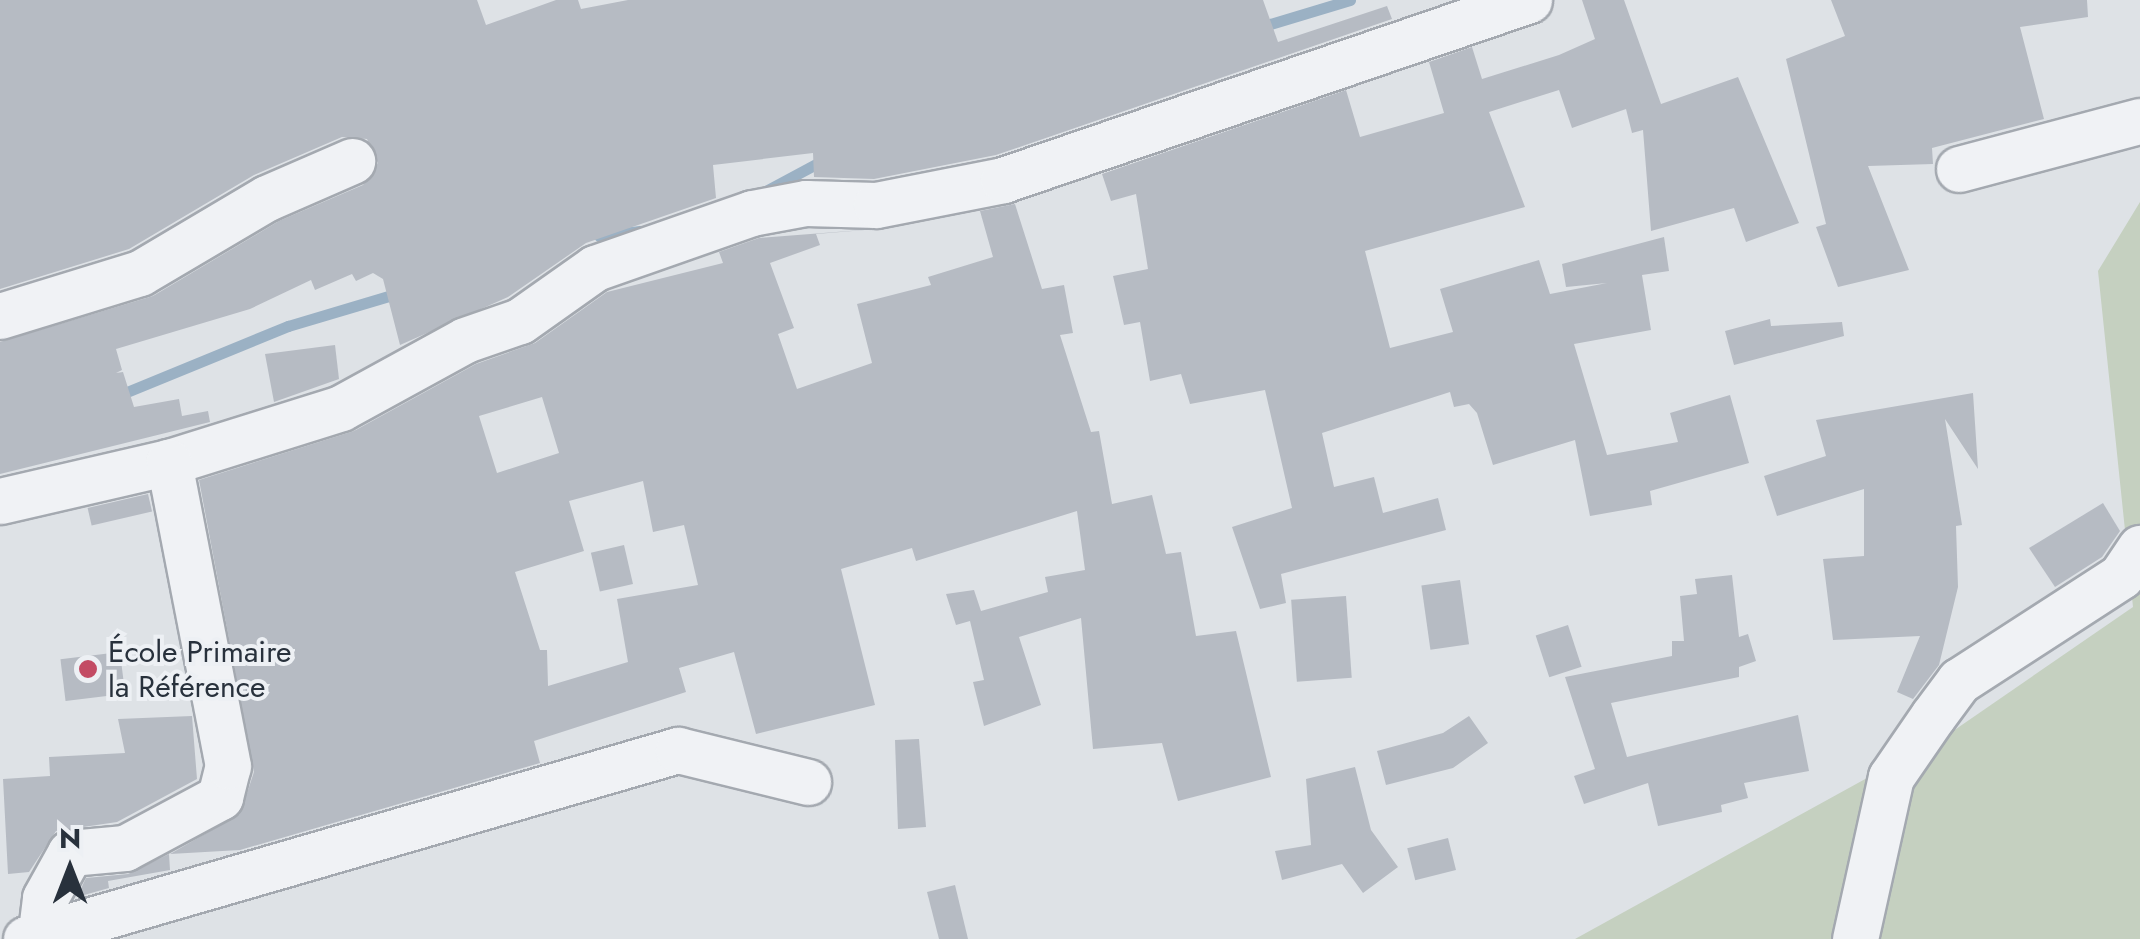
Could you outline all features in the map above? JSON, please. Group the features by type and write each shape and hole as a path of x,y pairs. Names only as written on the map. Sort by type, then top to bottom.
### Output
{"street":[{"path":"0,501 170,462 341,408 464,340 520,322 594,268 752,214 806,203 876,205 1003,180 1529,0"},
{"path":"1959,169 2140,121"},
{"path":"0,316 140,273 267,198 352,161"},
{"path":"170,462 228,766 220,797 124,848 70,853 45,898 34,935 137,912 678,750 808,782"},
{"path":"1855,939 1892,777 1933,716 1959,681 2121,576 2140,548"}],"green space":[{"path":"2140,202 2140,939 1575,939 1956,729 2133,607 2098,271"}],"building":[{"path":"0,0 477,0 486,25 556,0 578,0 581,9 628,0 1263,0 1278,42 1387,6 1392,19 996,155 874,179 814,177 813,153 713,165 716,198 586,243 508,297 400,345 383,279 373,273 356,281 352,274 315,290 311,280 250,309 116,349 122,370 116,373 123,372 134,407 179,399 182,416 208,411 210,422 0,474 0,342 153,296 279,221 363,185 378,163 367,139 342,137 254,175 129,249 0,289"},
{"path":"1582,0 1624,0 1661,104 1738,77 1799,223 1746,242 1734,208 1651,231 1643,130 1632,133 1626,109 1572,128 1559,90 1489,112 1525,207 1365,251 1390,348 1453,332 1440,289 1539,260 1550,294 1607,283 1566,287 1562,264 1664,237 1669,271 1642,275 1651,330 1574,344 1607,455 1678,442 1670,413 1730,395 1749,463 1650,491 1652,505 1590,516 1575,440 1493,465 1477,413 1469,404 1454,407 1450,392 1322,433 1334,487 1374,477 1383,513 1438,498 1446,530 1281,574 1286,603 1260,609 1232,527 1292,508 1265,390 1190,404 1181,374 1150,381 1140,322 1124,325 1113,276 1148,269 1136,194 1111,201 1102,174 1346,90 1360,137 1444,113 1429,62 1472,47 1482,79 1559,55 1595,39"},
{"path":"1831,0 2087,0 2088,17 2020,27 2044,119 1932,148 1933,164 1868,166 1909,270 1838,287 1816,227 1826,224 1786,59 1845,36"},
{"path":"1015,204 1042,289 1064,285 1073,333 1060,335 1091,432 1099,431 1112,504 1152,495 1166,554 1181,552 1196,636 1236,631 1271,777 1178,801 1162,743 1093,749 1081,618 1019,637 1041,705 984,726 973,682 984,680 970,621 956,625 946,594 974,590 981,611 1048,592 1045,577 1085,570 1077,511 916,561 912,548 841,569 875,705 756,734 734,652 679,668 686,692 534,741 540,763 240,850 170,854 240,814 254,772 199,480 354,431 476,364 535,343 607,292 723,263 719,252 759,238 901,227 816,234 820,245 770,263 794,328 778,334 797,389 872,363 857,304 931,285 928,277 993,257 980,211","holes":["542,397 559,453 497,473 479,416","643,481 653,532 684,525 698,585 617,599 628,662 548,686 547,650 540,650 515,572 584,551 569,501"]},
{"path":"1770,319 1771,326 1842,322 1844,336 1734,365 1725,331"},
{"path":"335,345 339,379 274,402 265,354"},
{"path":"1973,393 1978,469 1945,419 1962,525 1956,526 1958,587 1939,665 1913,699 1897,692 1920,636 1833,640 1823,559 1864,556 1864,489 1777,516 1764,476 1826,456 1816,420"},
{"path":"148,494 152,512 92,525 88,508"},
{"path":"2103,503 2120,531 2102,557 2055,587 2029,548"},
{"path":"624,545 633,584 600,592 591,553"},
{"path":"1732,575 1739,637 1748,634 1756,661 1739,667 1739,677 1611,703 1627,757 1798,715 1809,771 1744,783 1748,798 1721,805 1722,812 1658,826 1648,783 1584,804 1574,776 1595,769 1565,677 1672,656 1672,641 1684,641 1680,596 1697,594 1695,579"},
{"path":"1460,580 1469,644 1430,650 1421,585"},
{"path":"1346,596 1352,678 1297,682 1291,600"},
{"path":"1568,625 1582,667 1549,677 1536,636"},
{"path":"120,652 125,694 66,701 60,659"},
{"path":"192,716 197,779 117,822 56,831 29,872 8,874 3,779 50,776 49,757 125,753 118,719"},
{"path":"1469,716 1488,743 1453,768 1386,785 1377,751 1443,733"},
{"path":"919,739 926,827 898,829 895,740"},
{"path":"1355,767 1371,830 1398,867 1363,893 1342,864 1282,880 1275,851 1311,845 1306,779"},
{"path":"1448,838 1456,870 1415,880 1407,848"},
{"path":"169,854 170,870 108,881 109,888 77,897 86,878 128,874"},
{"path":"955,885 968,939 939,939 927,892"}],"waterway":[{"path":"1260,27 1350,0"},
{"path":"760,194 827,158"},
{"path":"599,236 640,231"},
{"path":"117,396 288,326 399,293"}],"place":[{"name":"École Primaire la Référence","path":"88,669"}]}
